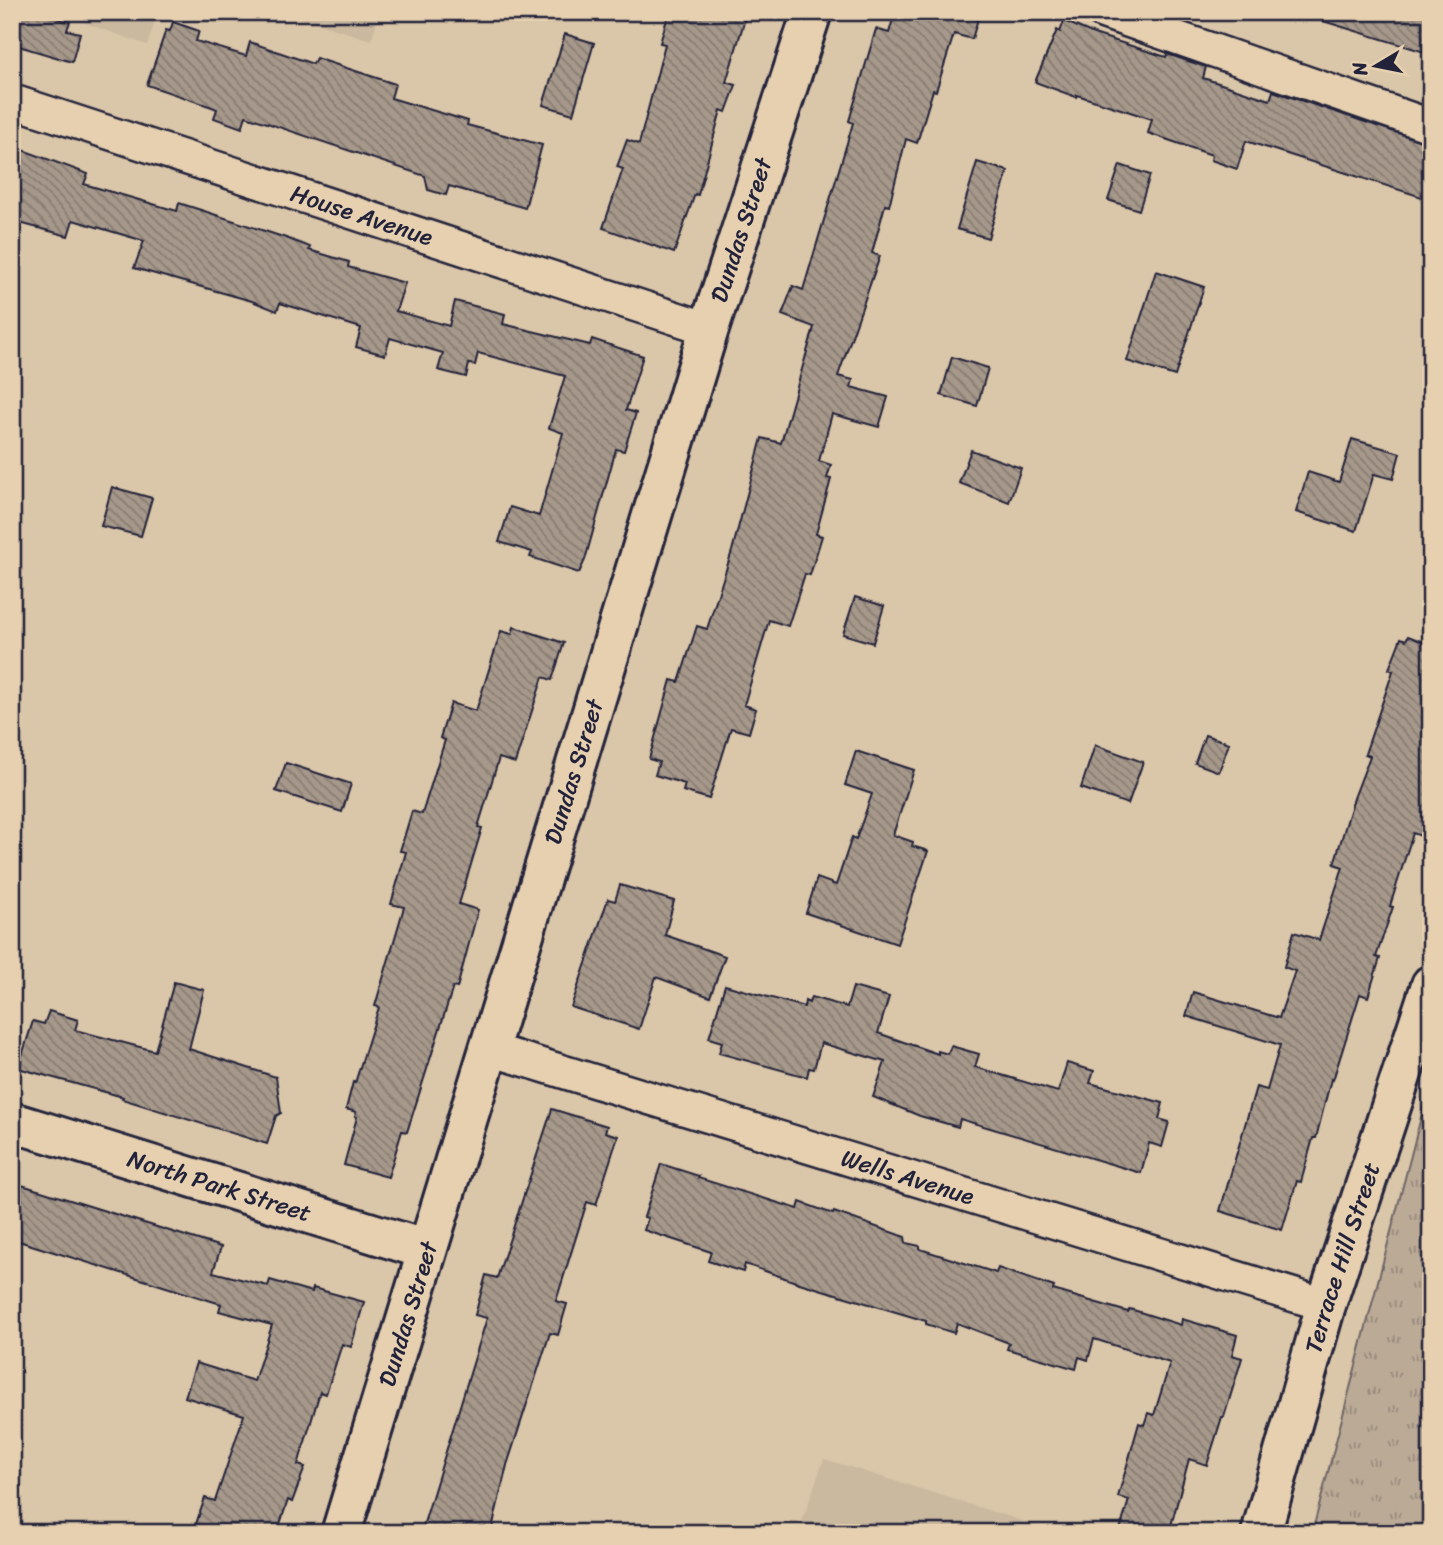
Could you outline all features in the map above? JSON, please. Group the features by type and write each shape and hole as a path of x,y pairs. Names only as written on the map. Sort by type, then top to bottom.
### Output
{"street":[{"name":"Dundas Street","path":"341,1533 709,329 812,12"},
{"path":"1103,12 1431,126"},
{"name":"House Avenue","path":"12,101 709,329"},
{"name":"Terrace Hill Street","path":"1261,1533 1326,1305 1431,985"},
{"name":"Wells Avenue","path":"489,1049 1326,1305"},
{"name":"North Park Street","path":"12,1122 427,1250"}],"shaded area":[{"path":"55,12 158,12 147,45"},
{"path":"281,12 380,12 371,40"},
{"path":"824,1459 1061,1533 798,1533"}],"green space":[{"path":"1431,1079 1431,1533 1312,1533"}],"building":[{"path":"12,12 36,12 70,22 67,30 80,33 72,62 12,44"},
{"path":"669,12 747,12 726,82 736,85 726,112 721,110 698,195 695,194 674,253 603,228 623,169 617,167 627,140 639,144 665,44 660,43"},
{"path":"895,12 980,12 972,39 954,34 917,143 906,139 889,206 885,205 872,253 880,256 838,376 853,380 851,387 888,397 879,427 832,414 819,461 831,465 827,478 831,479 816,534 822,536 810,575 805,574 788,626 769,620 744,705 756,709 749,733 731,728 709,799 683,791 685,784 655,775 659,762 649,759 671,680 679,682 697,626 707,629 732,551 762,438 781,443 814,327 782,315 793,286 803,290 853,123 849,121 876,29 889,33"},
{"path":"1313,12 1431,12 1431,54 1313,18"},
{"path":"1064,21 1094,34 1206,67 1203,78 1270,100 1273,91 1431,144 1431,200 1246,141 1237,169 1211,160 1212,155 1148,133 1152,119 1035,82 1057,30 1060,32"},
{"path":"173,22 199,31 196,41 246,56 250,42 313,64 316,58 395,84 391,98 468,121 467,125 542,145 525,208 449,186 446,195 428,190 425,176 246,116 242,128 214,118 217,109 147,85 166,30 170,31"},
{"path":"565,34 594,43 573,114 543,105"},
{"path":"12,146 88,174 84,184 177,211 179,203 310,247 309,250 349,262 348,267 405,283 396,311 449,326 455,301 505,314 503,324 590,345 592,339 643,356 626,410 636,413 624,451 616,449 579,573 530,557 532,552 499,542 510,507 539,516 563,433 549,428 565,376 478,353 475,365 469,364 466,377 438,370 443,353 390,338 385,355 356,347 361,328 280,303 277,311 252,301 134,268 144,241 73,220 68,236 12,221"},
{"path":"977,162 1008,171 988,238 957,229"},
{"path":"1120,165 1150,175 1139,210 1108,200"},
{"path":"1156,271 1204,287 1175,376 1127,361"},
{"path":"952,357 988,368 977,406 941,395"},
{"path":"1352,439 1400,453 1393,479 1374,474 1356,531 1296,512 1308,472 1339,482"},
{"path":"971,450 1021,468 1009,502 959,483"},
{"path":"112,487 152,498 141,536 101,526"},
{"path":"855,597 884,606 873,643 843,634"},
{"path":"514,627 564,643 552,680 543,677 515,763 499,758 478,827 482,828 459,904 478,910 457,988 453,987 407,1132 402,1131 388,1177 344,1165 357,1117 356,1112 346,1109 379,1007 375,1006 404,907 391,904 406,852 400,851 412,811 422,814 445,740 440,738 451,703 476,711 501,631 512,634"},
{"path":"1408,636 1431,645 1431,812 1421,836 1413,833 1376,957 1380,958 1368,997 1360,994 1333,1080 1331,1079 1316,1138 1313,1138 1301,1182 1297,1181 1282,1230 1220,1211 1256,1087 1267,1090 1280,1045 1186,1016 1193,992 1279,1018 1295,971 1284,967 1294,932 1319,940 1343,867 1334,864 1370,756 1365,754 1393,671 1389,669 1401,638 1406,640"},
{"path":"1205,735 1229,743 1219,772 1195,763"},
{"path":"1095,745 1143,762 1128,804 1081,788"},
{"path":"856,751 914,770 893,835 913,842 912,846 928,851 897,944 806,913 817,878 836,885 852,837 856,839 872,794 845,785"},
{"path":"286,763 351,784 342,812 276,791"},
{"path":"620,885 674,901 665,935 725,956 710,997 656,977 639,1029 571,1007 608,899 615,901"},
{"path":"174,982 204,990 189,1049 276,1077 281,1113 276,1116 267,1144 122,1099 123,1097 18,1068 33,1021 44,1024 49,1011 78,1020 75,1030 155,1051"},
{"path":"725,985 804,1007 805,1001 809,1003 811,997 847,1007 853,987 889,997 878,1033 938,1054 938,1051 948,1054 951,1046 979,1054 975,1067 1058,1092 1067,1063 1094,1071 1090,1083 1163,1103 1159,1119 1169,1122 1162,1147 1149,1143 1141,1173 960,1119 958,1127 920,1116 873,1097 885,1062 821,1043 814,1069 809,1068 807,1077 719,1053 722,1042 709,1038"},
{"path":"552,1109 607,1126 605,1132 618,1136 596,1205 587,1202 556,1301 567,1304 558,1335 550,1333 507,1465 491,1533 421,1533 487,1318 475,1315 486,1275 497,1278"},
{"path":"661,1164 798,1209 800,1202 833,1214 834,1212 905,1237 906,1243 920,1246 920,1249 996,1273 998,1268 1054,1287 1053,1290 1181,1325 1182,1319 1237,1335 1232,1355 1242,1358 1224,1417 1207,1465 1189,1459 1169,1533 1119,1533 1129,1500 1118,1497 1139,1423 1144,1425 1148,1413 1154,1415 1170,1363 1094,1339 1088,1360 1079,1357 1076,1369 1007,1349 1009,1343 957,1323 954,1333 926,1324 926,1321 745,1264 743,1272 708,1261 711,1252 644,1230 648,1218 644,1217"},
{"path":"12,1182 221,1247 213,1272 268,1286 270,1280 312,1292 313,1288 364,1302 351,1347 342,1344 326,1394 320,1392 298,1465 305,1467 292,1502 288,1500 277,1533 221,1533 196,1524 205,1498 215,1501 244,1415 185,1397 196,1363 254,1381 272,1325 219,1311 221,1304 12,1239"}]}
